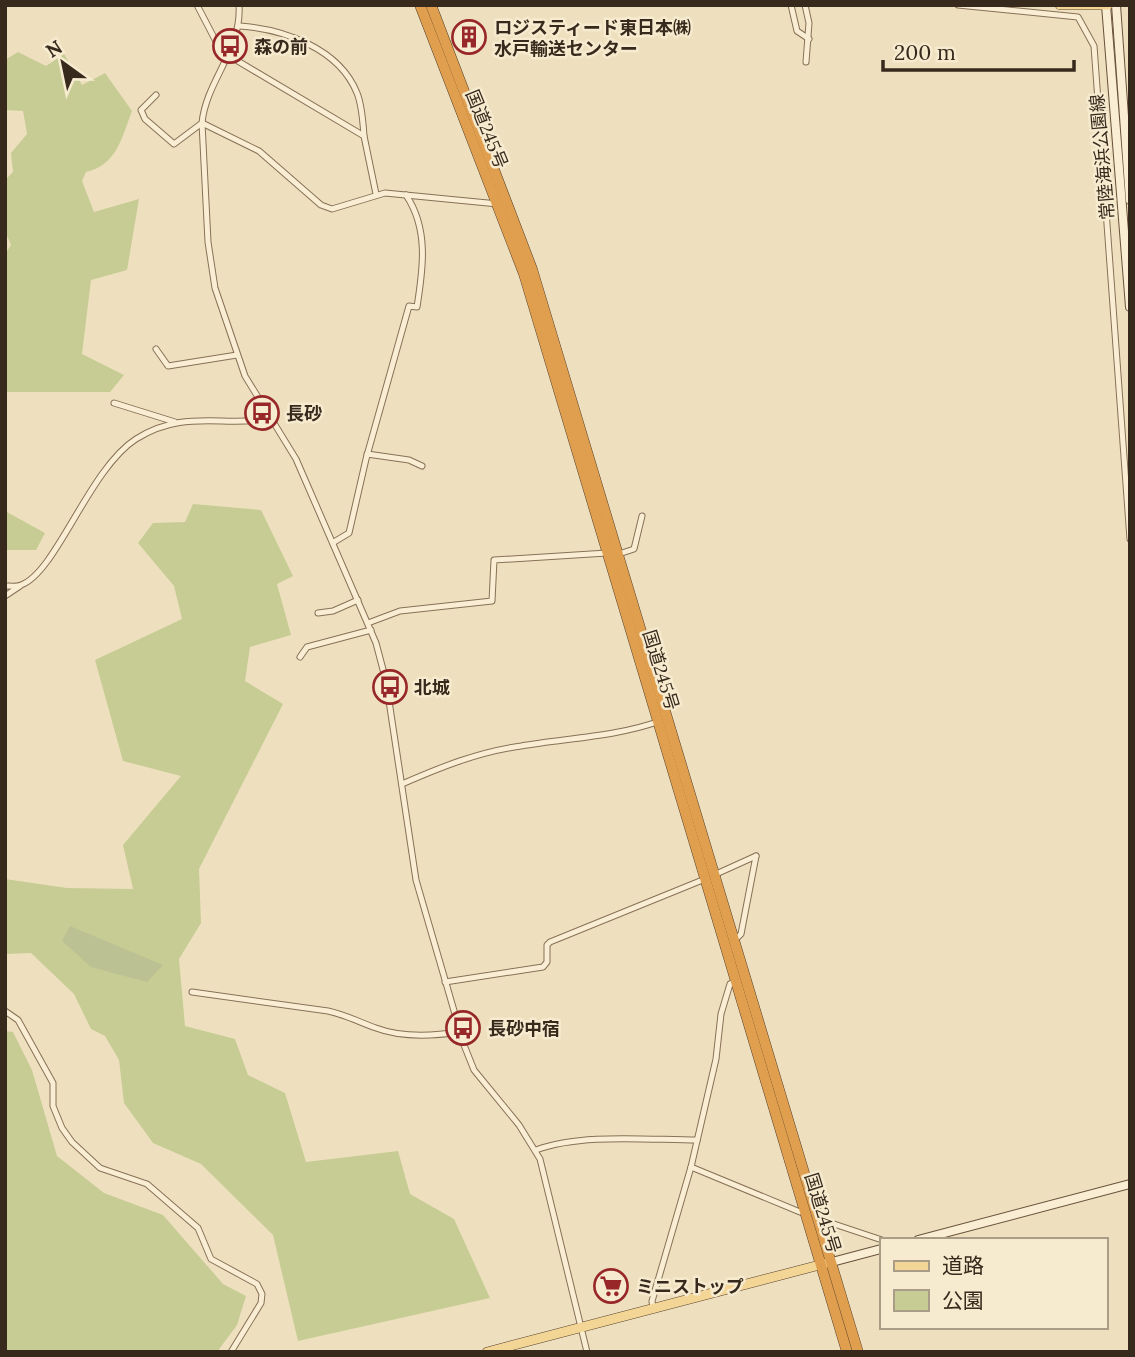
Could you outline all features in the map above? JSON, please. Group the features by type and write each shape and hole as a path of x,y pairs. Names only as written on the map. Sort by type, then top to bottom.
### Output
{"highway":[{"name":"国道245号","path":"420,5 504,203"},
{"name":"国道245号","path":"432,5 504,203 711,876 736,981 858,1352"},
{"name":"国道245号","path":"613,554 660,721 735,940 827,1263 847,1352"}],"main road":[{"path":"1060,5 1107,5"},
{"name":"常陸海浜公園線","path":"1107,5 1130,307"},
{"name":"常陸海浜公園線","path":"1116,5 1130,200"},
{"path":"926,1238 1130,1184"},
{"path":"487,1352 880,1249"}],"street":[{"path":"197,5 219,48 364,136"},
{"path":"239,5 240,26 206,105 202,123 211,269 237,355 251,388 296,459 369,626 386,681 416,880 460,1032 474,1070 536,1150 548,1183 587,1352"},
{"path":"791,5 797,31 809,39"},
{"path":"805,5 809,39 806,62"},
{"path":"958,5 1078,18 1094,46 1130,539"},
{"path":"240,26 277,31 315,46 352,81 359,96 376,194"},
{"path":"156,95 141,110 145,118 174,144 202,123"},
{"path":"202,123 259,151 321,205 332,209 376,194 504,203"},
{"path":"334,542 349,533 367,454 409,306 417,307 423,259 421,231 406,195"},
{"path":"156,349 169,366 237,355"},
{"path":"114,402 175,422"},
{"path":"5,596 40,571 101,472 119,452 136,439 175,422 196,419 234,423 271,419"},
{"path":"367,454 409,460 422,466"},
{"path":"300,657 307,647 369,626 400,611 492,601 494,560 613,554 634,549 642,516"},
{"path":"5,586 21,586"},
{"path":"318,613 333,611 358,600"},
{"path":"402,784 462,758 485,752 590,738 660,721"},
{"path":"445,982 542,967 547,962 547,945 550,942 756,856 741,934 735,940"},
{"path":"653,1309 652,1301 691,1167 716,1059 721,1014 730,984 736,981"},
{"path":"192,992 328,1011 349,1016 378,1029 409,1034 460,1032"},
{"path":"5,1010 18,1020 40,1058 52,1083 53,1105 62,1128 87,1158 100,1167 147,1184 198,1228 211,1259 257,1284 262,1294 261,1303 231,1352"},
{"path":"536,1150 568,1143 620,1139 697,1140"},
{"path":"691,1167 800,1212"},
{"path":"825,1221 880,1239"}],"green space":[{"path":"18,52 46,66 64,54 82,85 105,73 132,111 112,156 105,163 86,172 82,181 94,212 139,199 127,270 91,280 82,354 124,375 110,392 5,392 5,254 11,245 5,231 5,180 13,172 11,153 27,134 23,111 5,110 5,60"},
{"path":"193,504 261,510 293,576 277,584 291,635 250,647 245,681 283,704 199,869 201,923 179,959 185,1026 235,1039 248,1075 285,1093 306,1162 398,1151 410,1194 454,1219 490,1298 298,1341 273,1235 201,1164 153,1143 124,1103 119,1060 105,1036 91,1029 74,994 31,953 5,954 5,879 67,888 133,889 123,845 181,776 123,761 95,660 182,619 174,586 138,543 153,523 185,522"},
{"path":"5,511 45,533 36,550 5,550"},
{"path":"70,926 163,965 147,982 91,967 62,941"},
{"path":"5,1031 13,1032 32,1070 57,1156 104,1193 163,1215 223,1284 246,1296 237,1325 217,1352 5,1352"}],"place":[{"name":"ロジスティード東日本㈱ 水戸輸送センター","path":"469,37"},
{"name":"森の前","path":"230,46"},
{"name":"長砂","path":"262,413"},
{"name":"北城","path":"390,687"},
{"name":"長砂中宿","path":"463,1028"},
{"name":"ミニストップ","path":"611,1286"}]}
